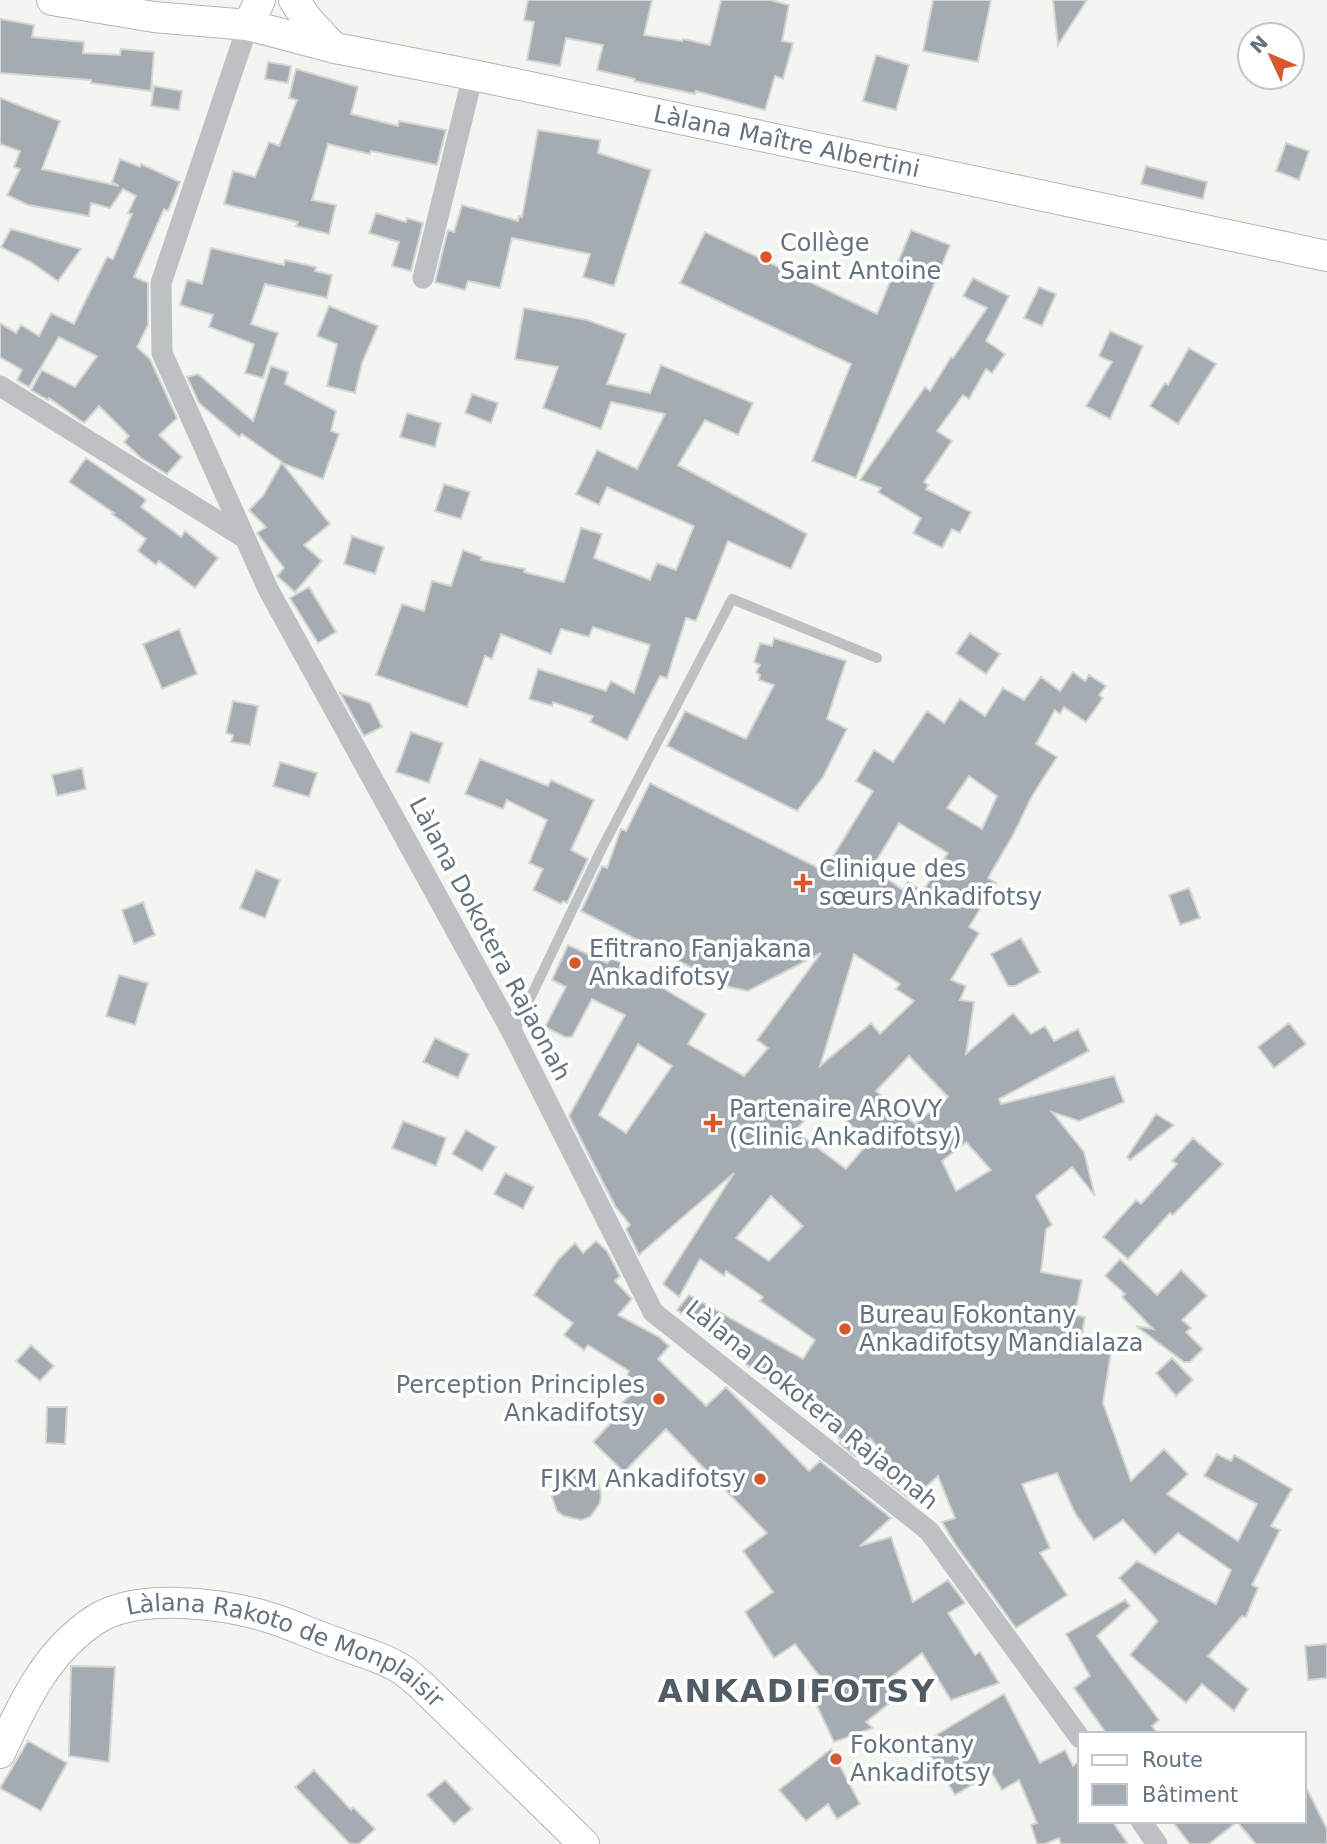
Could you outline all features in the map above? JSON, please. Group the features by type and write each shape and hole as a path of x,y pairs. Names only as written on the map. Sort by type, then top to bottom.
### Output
{"main road":[{"name":"Làlana Maître Albertini","path":"52,0 154,17 254,13 335,48 1327,256"},
{"path":"294,0 307,19 335,48"},
{"name":"Làlana Rakoto de Monplaisir","path":"0,1753 38,1677 59,1651 96,1619 114,1611 155,1604 187,1604 247,1612 276,1619 400,1668 422,1686 584,1844"}],"street":[{"name":"Làlana Dokotera Rajaonah","path":"254,13 161,283 162,353 268,589 513,1034 653,1312 929,1531 1078,1735"},
{"path":"423,278 473,75"},
{"path":"0,386 245,538"},
{"path":"1142,1823 1157,1844"}],"lane":[{"path":"513,1034 601,850 732,599 877,658"}],"building":[{"path":"528,0 652,0 644,35 710,45 721,0 770,0 789,5 782,41 793,43 783,79 775,76 765,110 696,91 695,94 597,70 603,45 566,38 560,66 527,60 534,22 524,20"},
{"path":"933,0 991,0 978,62 923,51"},
{"path":"1053,0 1087,0 1058,45"},
{"path":"0,19 34,25 32,37 84,42 83,53 120,55 121,49 154,52 151,91 91,83 91,80 0,73"},
{"path":"876,55 909,65 896,110 863,101"},
{"path":"268,62 291,66 288,83 265,79"},
{"path":"296,69 358,87 351,114 398,126 399,121 446,130 437,165 328,144 312,200 336,205 329,234 296,226 298,222 224,204 233,171 255,177 269,142 279,146 297,100 289,98"},
{"path":"154,86 182,91 179,110 151,106"},
{"path":"0,98 60,121 42,169 119,186 112,182 120,159 140,167 141,164 180,182 168,211 164,209 134,277 148,283 148,325 137,347 150,359 177,418 159,435 182,457 167,474 141,458 124,442 129,436 99,406 84,423 49,398 48,400 31,390 42,370 75,387 97,356 59,337 29,387 17,380 22,370 0,357 0,323 16,333 21,325 39,336 51,313 74,324 107,257 113,259 132,214 128,213 136,196 123,189 110,208 91,203 89,216 28,205 7,195 20,169 14,167 20,151 0,144"},
{"path":"538,130 600,140 598,153 651,170 614,286 583,277 590,254 512,238 500,288 468,281 465,290 435,282 448,230 454,232 462,205 518,221 519,216 522,217"},
{"path":"1286,143 1309,151 1299,180 1276,171"},
{"path":"1146,166 1207,182 1203,199 1141,184"},
{"path":"376,213 406,222 407,218 423,223 411,271 392,266 399,242 369,233"},
{"path":"11,229 81,249 58,281 31,262 1,247"},
{"path":"911,230 950,245 856,478 812,461 851,364 680,283 705,232 877,314"},
{"path":"211,248 284,265 285,260 316,267 315,271 332,275 327,298 265,284 251,324 278,333 263,378 245,373 254,344 209,327 213,315 180,305 187,280 202,284"},
{"path":"973,278 1009,296 986,341 1005,354 992,373 986,369 969,399 963,395 937,431 952,441 924,482 928,485 926,489 971,512 960,533 952,529 942,548 913,533 921,518 878,492 881,488 860,480 925,387 930,391 987,308 963,296"},
{"path":"1039,287 1056,294 1042,326 1024,318"},
{"path":"329,306 378,326 362,363 355,393 327,386 337,344 317,336"},
{"path":"524,308 587,320 626,334 607,384 650,393 661,365 753,403 738,435 705,420 678,465 807,534 791,569 728,541 696,621 686,618 667,678 660,676 627,740 590,722 593,716 553,702 552,706 529,699 538,669 606,691 611,681 634,693 650,645 593,627 589,637 561,629 551,654 501,634 492,659 485,656 467,707 376,675 402,604 424,611 432,581 451,586 463,550 482,557 481,560 525,569 524,572 564,582 581,528 602,534 594,558 650,580 657,563 676,570 694,526 607,487 599,505 576,494 597,450 637,469 665,414 611,402 601,429 543,408 558,367 515,359"},
{"path":"1110,331 1143,346 1110,419 1086,406 1112,362 1099,356"},
{"path":"1189,348 1216,364 1178,424 1150,406 1165,383 1168,385"},
{"path":"271,366 288,372 285,384 336,411 331,431 339,434 323,479 282,463 330,524 304,545 322,561 295,592 277,576 284,568 257,533 266,527 249,510 263,496 282,462 242,434 239,437 199,403 187,377 198,374 253,421"},
{"path":"472,394 498,403 491,423 465,413"},
{"path":"407,413 441,423 435,447 400,437"},
{"path":"86,458 144,498 146,500 141,507 181,537 185,531 218,558 195,588 159,561 156,565 138,551 146,539 69,482"},
{"path":"444,484 470,492 461,519 435,511"},
{"path":"352,536 384,547 375,574 344,564"},
{"path":"309,587 336,632 318,643 290,598"},
{"path":"179,629 197,674 162,689 143,644"},
{"path":"970,633 1000,654 986,674 956,653"},
{"path":"774,638 846,661 827,719 847,729 823,777 797,811 667,746 685,711 746,739 774,685 759,680 760,675 756,672 760,665 754,662 760,643 772,646"},
{"path":"1073,672 1085,681 1089,675 1106,686 1099,695 1103,698 1086,722 1064,707 1060,714 1055,710 1036,744 1057,757 1032,796 988,878 996,883 969,927 979,933 951,980 966,986 960,1000 974,1002 966,1054 1013,1013 1031,1034 1045,1026 1054,1041 1078,1029 1089,1051 999,1099 1001,1104 1114,1076 1124,1102 1079,1121 1052,1112 1084,1152 1095,1196 1072,1167 1036,1196 1052,1225 1046,1229 1041,1272 1082,1280 1075,1315 1085,1317 1080,1347 1111,1352 1103,1403 1131,1481 1164,1449 1188,1474 1167,1494 1238,1541 1257,1504 1204,1476 1217,1454 1231,1461 1234,1455 1292,1489 1271,1526 1280,1530 1252,1585 1258,1588 1246,1617 1242,1616 1208,1656 1248,1689 1234,1711 1202,1684 1186,1703 1130,1655 1158,1621 1119,1578 1137,1561 1216,1604 1231,1570 1178,1533 1155,1555 1123,1520 1094,1540 1075,1513 1057,1473 1022,1484 1050,1548 1040,1553 1067,1595 1016,1628 942,1522 955,1518 938,1476 911,1500 883,1478 893,1465 870,1438 855,1456 839,1443 842,1441 800,1401 797,1404 677,1310 689,1295 803,1359 815,1340 760,1301 763,1297 726,1271 724,1276 700,1259 679,1297 663,1284 734,1173 639,1255 626,1229 630,1225 615,1206 569,1116 625,1015 592,999 572,1037 565,1037 545,1027 566,987 552,980 568,945 607,963 611,957 706,1014 688,1044 744,1076 768,1048 757,1040 821,953 748,991 729,987 581,911 602,866 607,868 621,829 626,831 650,783 824,871 873,791 856,781 874,750 893,762 927,711 944,723 960,699 985,716 1003,688 1024,700 1041,677 1060,691","holes":["969,776 997,796 982,829 947,808","899,823 948,853 923,891 908,882 903,890 872,868","854,954 900,984 896,989 914,1001 880,1034 871,1023 820,1066","638,1044 672,1066 626,1133 599,1115","909,1056 948,1097 915,1124 876,1091","823,1099 869,1142 846,1169 795,1131","966,1142 991,1170 956,1191 942,1161","771,1196 803,1226 769,1261 736,1238"]},
{"path":"340,693 370,703 382,727 364,736"},
{"path":"233,701 258,706 250,745 231,742 233,735 226,733"},
{"path":"411,732 443,743 429,783 396,772"},
{"path":"480,759 548,786 551,780 594,800 571,850 588,859 567,903 563,901 561,904 533,890 543,869 529,863 547,820 507,800 503,809 465,794"},
{"path":"280,762 317,773 309,797 273,786"},
{"path":"82,768 86,789 57,796 52,775"},
{"path":"256,870 280,880 265,918 240,908"},
{"path":"1189,888 1200,918 1180,925 1169,895"},
{"path":"143,902 155,935 134,944 122,910"},
{"path":"1021,938 1040,972 1015,986 1008,986 991,954"},
{"path":"119,975 148,983 135,1025 106,1016"},
{"path":"1289,1023 1306,1044 1274,1068 1258,1047"},
{"path":"435,1038 469,1054 458,1078 423,1062"},
{"path":"1156,1114 1174,1125 1130,1160 1127,1157"},
{"path":"403,1121 446,1138 436,1166 392,1148"},
{"path":"466,1130 496,1147 482,1171 452,1154"},
{"path":"1193,1138 1223,1164 1173,1215 1170,1213 1128,1259 1103,1237 1136,1200 1141,1204 1177,1164 1172,1161"},
{"path":"505,1173 534,1187 523,1209 494,1194"},
{"path":"596,1241 607,1251 620,1276 615,1281 632,1299 618,1315 659,1337 669,1346 658,1359 706,1406 726,1387 809,1471 820,1461 891,1518 860,1546 891,1537 913,1602 948,1580 965,1603 948,1613 975,1655 980,1652 999,1683 951,1700 922,1653 889,1679 901,1694 866,1722 873,1728 834,1742 807,1685 820,1677 795,1644 774,1658 745,1612 773,1592 743,1551 767,1533 666,1429 624,1472 593,1442 626,1407 622,1403 640,1386 627,1375 629,1371 588,1345 584,1350 564,1335 573,1323 534,1295 558,1260 575,1243 583,1253"},
{"path":"1120,1259 1157,1295 1181,1270 1207,1296 1182,1320 1191,1328 1186,1332 1203,1349 1190,1362 1184,1362 1136,1326 1153,1329 1122,1297 1125,1294 1105,1276"},
{"path":"31,1345 54,1366 40,1381 16,1361"},
{"path":"1172,1358 1193,1380 1176,1396 1156,1373"},
{"path":"47,1407 67,1407 65,1444 46,1443"},
{"path":"571,1470 596,1470 601,1495 600,1503 590,1517 581,1520 564,1516 557,1511 551,1494 556,1478"},
{"path":"1125,1600 1130,1606 1097,1636 1159,1720 1152,1726 1156,1732 1106,1732 1074,1688 1090,1676 1066,1634"},
{"path":"1327,1644 1327,1678 1308,1680 1305,1646"},
{"path":"71,1666 115,1667 109,1762 69,1756"},
{"path":"1004,1694 1040,1763 1065,1750 1073,1766 1078,1762 1078,1823 1113,1823 1128,1844 1061,1844 1059,1838 1045,1844 1037,1844 1031,1825 1037,1823 1019,1780 1002,1790 992,1773 955,1795 923,1743"},
{"path":"28,1741 67,1763 41,1811 0,1788"},
{"path":"831,1749 860,1804 837,1819 828,1804 806,1821 779,1790"},
{"path":"314,1770 351,1810 353,1807 375,1829 359,1844 350,1844 295,1787"},
{"path":"445,1780 472,1809 454,1824 427,1795"},
{"path":"1306,1787 1327,1829 1327,1844 1256,1844 1238,1823 1306,1823"},
{"path":"1174,1823 1236,1823 1209,1844 1190,1844"}],"place":[{"name":"Collège Saint Antoine","path":"766,257"},
{"name":"Clinique des sœurs Ankadifotsy","path":"803,883"},
{"name":"Efitrano Fanjakana Ankadifotsy","path":"575,963"},
{"name":"Partenaire AROVY (Clinic Ankadifotsy)","path":"713,1123"},
{"name":"Bureau Fokontany Ankadifotsy Mandialaza","path":"845,1329"},
{"name":"Perception Principles Ankadifotsy","path":"659,1399"},
{"name":"FJKM Ankadifotsy","path":"760,1479"},
{"name":"Fokontany Ankadifotsy","path":"836,1759"}],"district":[{"name":"ANKADIFOTSY","path":"797,1691"}]}
